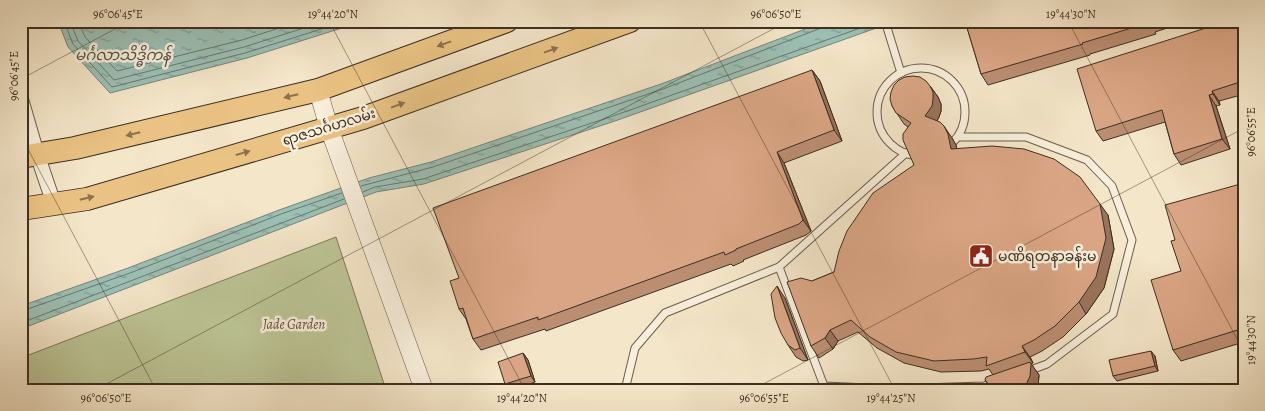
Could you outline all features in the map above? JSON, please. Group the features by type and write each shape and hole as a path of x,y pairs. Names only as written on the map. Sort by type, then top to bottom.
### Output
{"main road":[{"path":"29,155 75,148 318,90 506,21"},
{"name":"ရာဇသင်္ဂဟလမ်း","path":"21,209 86,199 372,115 630,21"}],"street":[{"path":"318,90 328,128 424,390"},
{"path":"21,99 29,155 54,204"}],"lane":[{"path":"885,21 901,72"},
{"path":"918,68 937,71 954,82 963,99 965,118 958,137 944,150 934,154 925,156 906,153 890,142 880,125 878,106 881,96 892,80 901,72 918,68"},
{"path":"958,137 1026,137 1087,160 1112,186 1132,240 1113,314 1047,364 1020,374"},
{"path":"625,390 634,348 665,313 779,267 906,153"},
{"path":"779,267 824,386"},
{"path":"816,390 824,386 889,389 984,386 1002,380"}],"green space":[{"name":"Jade Garden","path":"336,237 386,390 21,390 21,358"}],"water":[{"name":"မင်္ဂလာသိဒ္ဓိကန်","path":"58,21 364,21 247,58 110,93 68,47"},
{"path":"826,21 896,21 615,121 424,184 376,192 21,329 21,306 369,178 431,162 661,84"}],"building":[{"path":"965,21 1148,21 1148,23 981,74"},
{"path":"1210,21 1244,21 1244,104 1237,83 1212,91 1213,94 1209,95 1222,139 1174,154 1162,110 1096,131 1077,69 1212,26"},
{"path":"812,70 834,130 777,152 803,220 799,224 725,255 724,252 538,320 538,317 473,339 463,308 459,309 450,281 459,278 433,208"},
{"name":"မဏိရတနာခန်းမ","path":"913,76 920,77 930,86 933,92 932,106 925,116 940,122 944,126 951,149 992,146 1024,149 1054,159 1080,177 1100,204 1106,238 1096,277 1079,302 1055,326 1022,346 1025,352 986,366 987,357 934,361 896,352 870,337 851,320 830,330 825,338 811,346 787,282 801,278 812,281 834,272 839,251 847,231 873,193 914,165 903,140 903,134 911,123 896,113 890,99 894,85 899,80"},
{"path":"1244,183 1244,328 1173,350 1151,280 1181,271 1171,241 1175,240 1165,205"},
{"path":"777,286 800,348 795,350 788,345 775,318 771,294"},
{"path":"1151,351 1155,366 1113,376 1109,360"},
{"path":"523,353 531,376 505,384 498,362"},
{"path":"1030,362 1030,376 1026,385 1016,390 994,390 985,380 986,377"},
{"path":"862,386 863,390 850,390"}],"place":[{"name":"မဏိရတနာခန်းမ","path":"981,256"}]}
